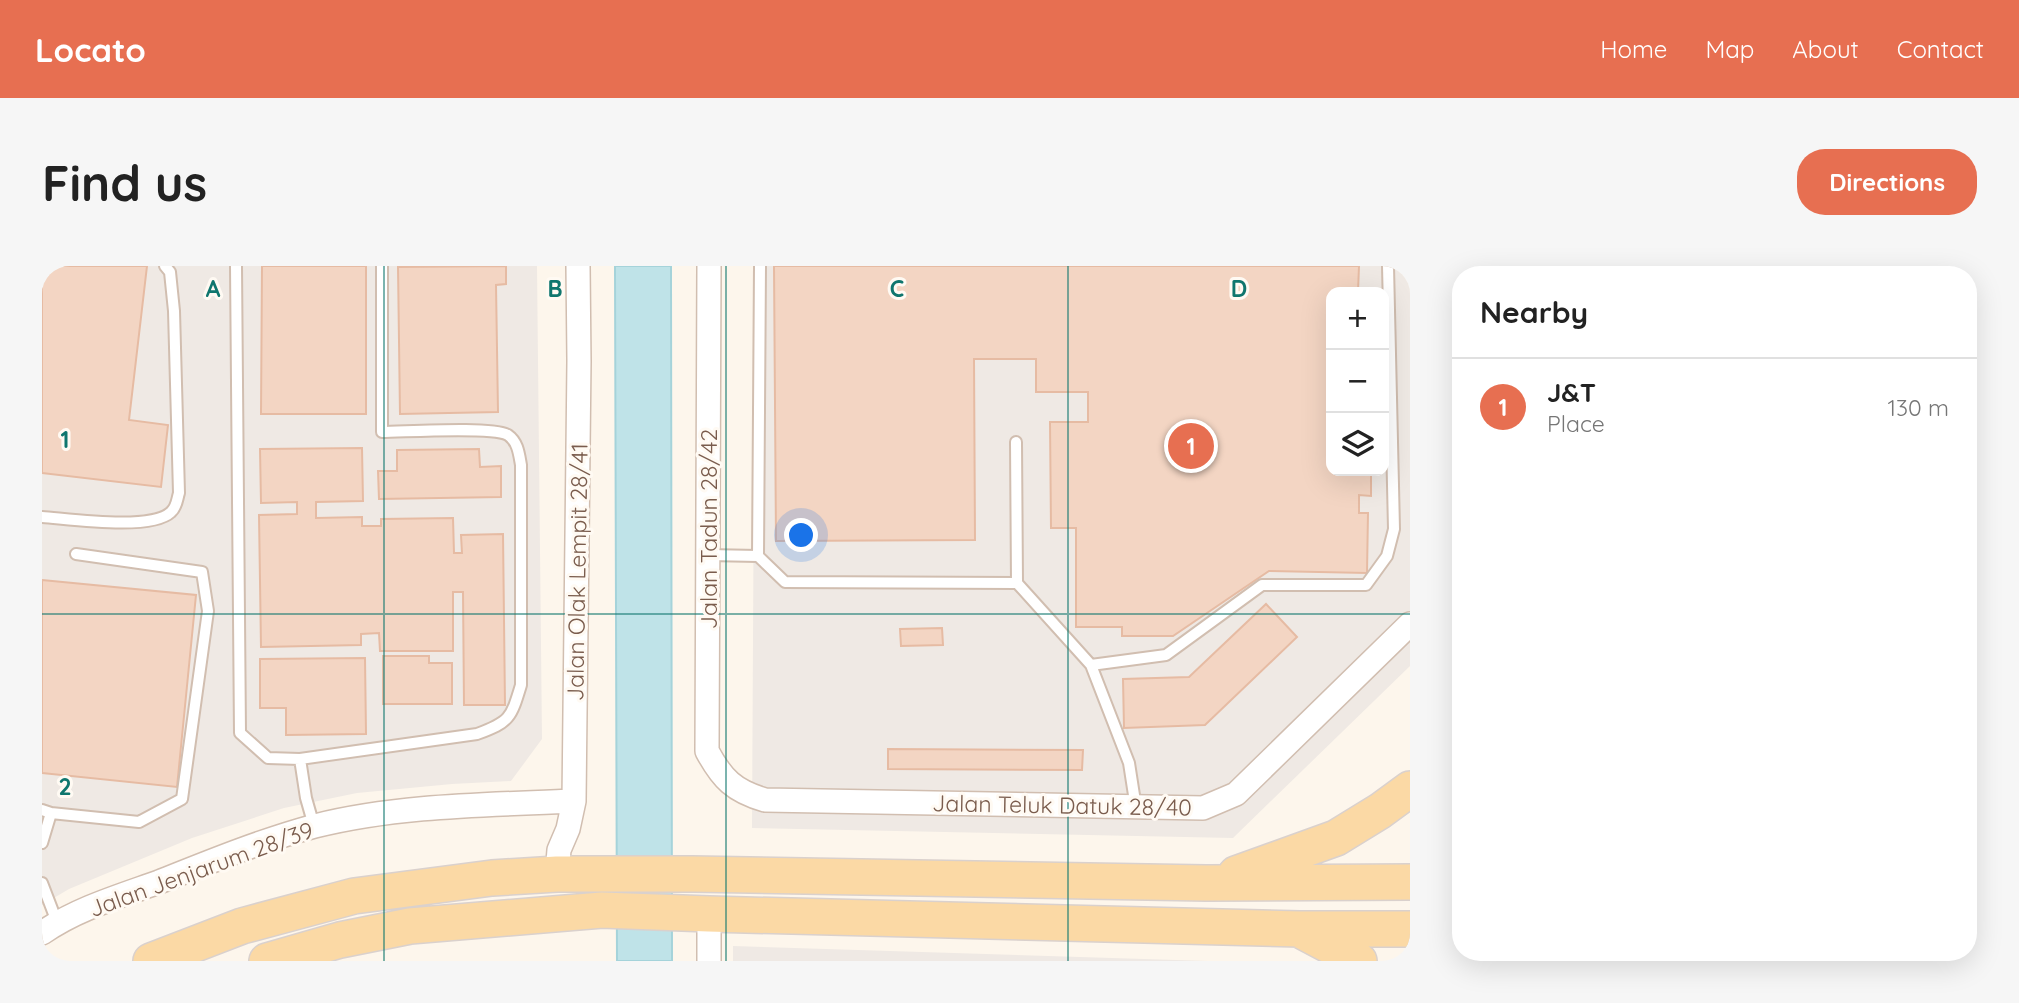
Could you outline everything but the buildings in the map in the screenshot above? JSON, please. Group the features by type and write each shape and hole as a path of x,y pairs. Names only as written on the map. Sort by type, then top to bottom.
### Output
{"main road":[{"path":"1206,883 1253,869 1336,838 1410,789"},
{"path":"151,961 242,926 354,896 492,878 557,874 693,874 1206,883 1410,882"},
{"path":"267,961 340,940 410,926 603,910 1300,929 1410,929"},
{"path":"1300,929 1360,961"}],"street":[{"name":"Jalan Olak Lempit 28/41","path":"557,874 559,850 568,829 574,801 578,266"},
{"name":"Jalan Tadun 28/42","path":"709,266 707,751 717,770 731,783"},
{"name":"Jalan Teluk Datuk 28/40","path":"731,783 745,794 765,800 1203,808 1236,794 1410,624"},
{"name":"Jalan Jenjarum 28/39","path":"50,928 229,855 314,826 407,809 574,801"},
{"path":"698,914 709,961"}],"lane":[{"path":"42,517 126,524 167,516 174,510 179,492 174,311 170,272 165,266"},
{"path":"236,266 240,733 268,758 300,759 478,734 502,725 514,707 521,685 521,465 517,446 508,435 490,430 382,432 382,266"},
{"path":"758,556 760,266"},
{"path":"1091,665 1166,655 1262,585 1366,586 1388,556 1394,529 1388,266"},
{"path":"1016,442 1017,583 1091,665 1129,763 1136,808"},
{"path":"42,843 47,811 139,822 183,799 208,611 202,572 76,554"},
{"path":"708,555 758,556 785,582 1017,583"},
{"path":"300,759 306,798 314,826"},
{"path":"42,883 50,928"}],"shaded area":[{"path":"42,266 537,266 542,739 511,781 357,793 284,808 192,838 69,889 42,905"},
{"path":"755,266 1410,266 1410,666 1233,838 752,828"},
{"path":"733,946 1208,961 733,961"}],"water":[{"path":"615,266 671,266 672,961 617,961"}],"place":[{"name":"J&T","path":"1191,446"}]}
